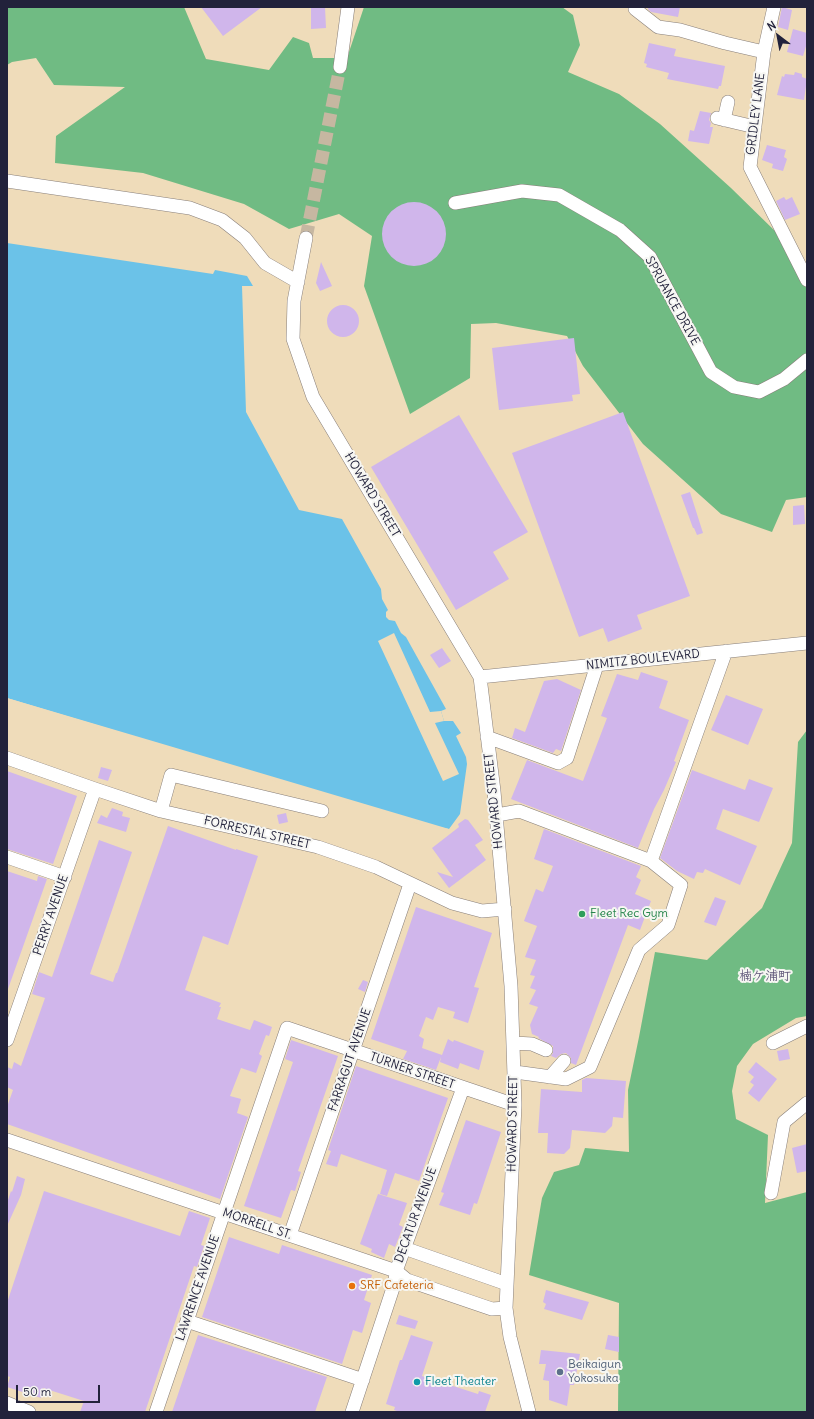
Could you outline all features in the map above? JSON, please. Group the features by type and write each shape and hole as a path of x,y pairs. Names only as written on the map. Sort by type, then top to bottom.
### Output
{"street":[{"path":"340,67 348,7"},
{"name":"GRIDLEY LANE","path":"774,7 764,52 750,167 807,280"},
{"path":"634,8 658,27 680,30 764,52"},
{"path":"728,102 721,119 755,127"},
{"path":"7,181 190,208 222,220 245,238 265,263 298,282"},
{"name":"SPRUANCE DRIVE","path":"455,203 522,191 559,195 620,230 650,257 711,372 734,387 759,392 784,379 807,360"},
{"name":"HOWARD STREET","path":"306,238 294,302 293,339 314,397 480,677 496,815 512,986 515,1105 506,1308 510,1337 529,1412"},
{"name":"NIMITZ BOULEVARD","path":"480,677 807,643"},
{"path":"651,861 726,651"},
{"path":"487,736 558,763 567,758 597,665"},
{"name":"FORRESTAL STREET","path":"7,758 95,790 161,811 318,847 376,867 388,869 410,884 452,903 482,911 505,909"},
{"path":"161,811 171,775 322,811"},
{"name":"PERRY AVENUE","path":"7,1040 95,790"},
{"path":"496,815 519,811 651,861 681,885 668,925 639,950 590,1067 566,1079 515,1072"},
{"path":"7,857 64,877"},
{"name":"FARRAGUT AVENUE","path":"290,1235 410,884"},
{"path":"773,1043 807,1026"},
{"name":"TURNER STREET","path":"287,1028 515,1105"},
{"name":"LAWRENCE AVENUE","path":"156,1412 287,1028"},
{"path":"514,1043 532,1044 546,1050"},
{"path":"550,1077 564,1061"},
{"name":"DECATUR AVENUE","path":"352,1412 395,1282 396,1271 464,1088"},
{"path":"771,1193 784,1122 807,1103"},
{"name":"MORRELL ST.","path":"7,1140 396,1271 407,1280 436,1290 492,1308 506,1308"},
{"path":"404,1248 507,1284"},
{"path":"187,1321 363,1380"},
{"path":"7,1403 29,1412"}],"green space":[{"path":"7,7 184,7 206,59 269,70 293,37 309,43 313,58 347,58 364,7 562,7 573,15 580,45 568,72 619,94 660,124 731,188 776,232 805,265 807,263 807,497 786,500 772,532 721,514 643,444 583,366 567,336 496,323 471,324 470,378 410,414 364,286 372,236 339,214 289,229 244,204 143,173 55,163 56,136 125,87 54,85 36,58 12,62 7,65"},
{"path":"807,730 807,1016 796,1018 753,1044 737,1066 732,1091 736,1119 768,1135 765,1203 807,1192 807,1412 618,1412 619,1303 529,1275 542,1198 554,1172 579,1165 585,1148 629,1152 628,1090 655,952 707,960 762,908 792,843 798,742"}],"water":[{"path":"7,243 213,274 215,270 247,276 253,286 242,286 246,412 299,510 342,519 381,589 382,599 388,610 386,612 386,617 389,620 395,621 401,633 406,637 446,709 441,711 444,721 453,721 461,733 456,736 466,757 467,764 460,814 449,829 428,825 7,698"}],"pier":[{"path":"394,633 430,712 441,711 444,721 435,723 459,774 443,781 378,641"},
{"path":"7,698 449,829 447,831 428,827 7,700"}],"building":[{"path":"201,7 262,7 223,36"},
{"path":"311,7 325,7 326,28 311,29"},
{"path":"648,7 680,7 678,17 651,12"},
{"path":"782,7 792,10 788,30 778,27"},
{"path":"793,29 807,33 807,43 803,56 787,52"},
{"path":"649,43 676,49 674,56 725,66 721,86 719,86 718,89 667,79 669,73 646,67 647,64 644,63"},
{"path":"795,72 802,74 802,77 807,79 804,100 777,95 782,76 784,77 785,74 794,75"},
{"path":"700,111 711,113 709,120 711,123 710,127 713,127 709,144 688,141 690,130 694,131"},
{"path":"767,145 786,150 784,157 787,159 783,171 772,168 773,164 762,160"},
{"path":"784,197 786,200 792,197 800,214 785,220 776,201"},
{"path":"414,202 432,208 440,216 446,234 440,252 432,260 414,266 396,260 388,252 382,234 388,216 396,208"},
{"path":"321,262 332,286 320,291 316,283"},
{"path":"340,305 346,305 356,312 359,321 358,327 352,334 346,337 340,337 330,330 327,324 327,318 334,308"},
{"path":"574,338 580,394 572,395 573,401 499,410 492,348"},
{"path":"623,412 690,596 637,615 642,629 608,642 603,628 579,637 512,453"},
{"path":"459,415 528,532 493,552 509,579 456,610 371,467"},
{"path":"690,492 703,533 697,535 681,495"},
{"path":"804,505 805,524 793,525 793,506"},
{"path":"442,648 451,661 439,668 430,655"},
{"path":"641,672 668,681 659,708 689,720 674,761 676,762 638,848 511,799 527,760 583,781 607,718 601,716 617,674 638,680"},
{"path":"557,679 581,690 561,751 556,749 553,753 512,738 515,728 525,732 544,681"},
{"path":"726,695 763,709 748,745 711,730"},
{"path":"101,767 112,770 108,781 98,778"},
{"path":"692,770 745,790 749,779 773,788 759,822 723,809 716,829 757,846 740,885 705,869 703,873 697,872 694,879 677,871 660,858"},
{"path":"7,771 77,796 53,864 7,849"},
{"path":"112,808 123,812 122,816 130,818 126,832 97,823 101,815 107,818"},
{"path":"286,813 288,822 279,824 277,815"},
{"path":"465,819 468,820 483,840 475,845 486,860 449,888 437,872 453,877 432,848 459,827 458,824"},
{"path":"168,826 236,850 258,856 228,945 203,936 185,990 221,1003 217,1019 250,1030 254,1020 272,1027 269,1036 266,1035 259,1054 262,1056 256,1073 241,1068 230,1096 241,1099 237,1113 248,1117 220,1199 7,1124 7,1107 13,1090 7,1087 7,1067 12,1069 14,1062 21,1066 45,998 32,994 39,972 52,977 99,840 132,852 90,974 113,982"},
{"path":"544,829 641,866 636,877 641,880 635,894 651,901 640,930 628,925 576,1065 571,1063 571,1058 566,1053 561,1054 556,1058 551,1056 553,1053 553,1046 532,1034 530,1025 538,1007 529,1004 536,990 530,988 535,976 530,975 536,960 525,957 537,926 524,921 536,889 543,892 553,866 534,859"},
{"path":"7,871 37,881 38,876 47,879 8,989 7,988"},
{"path":"715,897 726,901 716,926 704,922"},
{"path":"416,907 492,933 474,987 479,988 468,1023 453,1018 455,1012 438,1007 433,1020 426,1017 419,1036 424,1039 422,1048 442,1055 448,1039 453,1042 454,1040 484,1051 479,1070 460,1063 458,1069 440,1062 441,1057 436,1070 403,1059 407,1051 371,1039"},
{"path":"363,980 368,982 365,992 358,989"},
{"path":"291,1040 338,1056 298,1171 301,1172 295,1191 291,1190 281,1218 244,1206 293,1062 285,1059"},
{"path":"788,1049 790,1059 779,1061 777,1051"},
{"path":"756,1062 777,1079 759,1102 748,1093 754,1085 750,1082 754,1077 748,1072"},
{"path":"356,1066 448,1098 419,1181 395,1173 387,1196 380,1194 387,1170 341,1154 337,1167 326,1164 331,1151 328,1150"},
{"path":"586,1078 626,1081 623,1118 613,1117 612,1126 605,1133 572,1130 570,1148 564,1154 547,1153 548,1133 538,1133 541,1089 582,1092 582,1080"},
{"path":"466,1120 501,1132 477,1204 474,1203 470,1215 439,1205 444,1193 441,1192"},
{"path":"807,1144 807,1171 797,1173 792,1148"},
{"path":"17,1176 25,1179 21,1195 7,1226 7,1203"},
{"path":"44,1191 180,1236 189,1211 210,1218 201,1245 204,1246 197,1267 194,1266 145,1412 80,1412 84,1401 43,1388 41,1398 7,1387 10,1377 7,1376 7,1303"},
{"path":"378,1194 407,1203 399,1225 403,1227 395,1247 389,1244 384,1258 371,1252 372,1249 360,1244"},
{"path":"229,1237 279,1254 282,1245 372,1275 364,1300 371,1303 362,1333 353,1330 342,1364 202,1317"},
{"path":"546,1290 589,1302 582,1320 544,1309 546,1304 543,1302"},
{"path":"399,1315 418,1321 415,1329 396,1324"},
{"path":"198,1335 327,1377 315,1412 172,1412"},
{"name":"Fleet Theater","path":"411,1335 433,1342 422,1376 478,1394 479,1391 491,1395 485,1412 400,1412 394,1410 395,1407 386,1404 400,1360 402,1360"},
{"path":"608,1335 619,1337 619,1352 605,1349"},
{"name":"Beikaigun Yokosuka","path":"541,1350 580,1354 574,1385 570,1385 567,1406 549,1400 549,1381 543,1380 546,1364 539,1364"}],"tunnel":[{"path":"306,238 340,67"}],"place":[{"name":"Fleet Rec Gym","path":"582,914"},
{"name":"SRF Cafeteria","path":"352,1286"},
{"name":"Beikaigun Yokosuka","path":"560,1372"},
{"name":"Fleet Theater","path":"417,1382"}],"district":[{"name":"楠ケ浦町","path":"765,976"}]}
